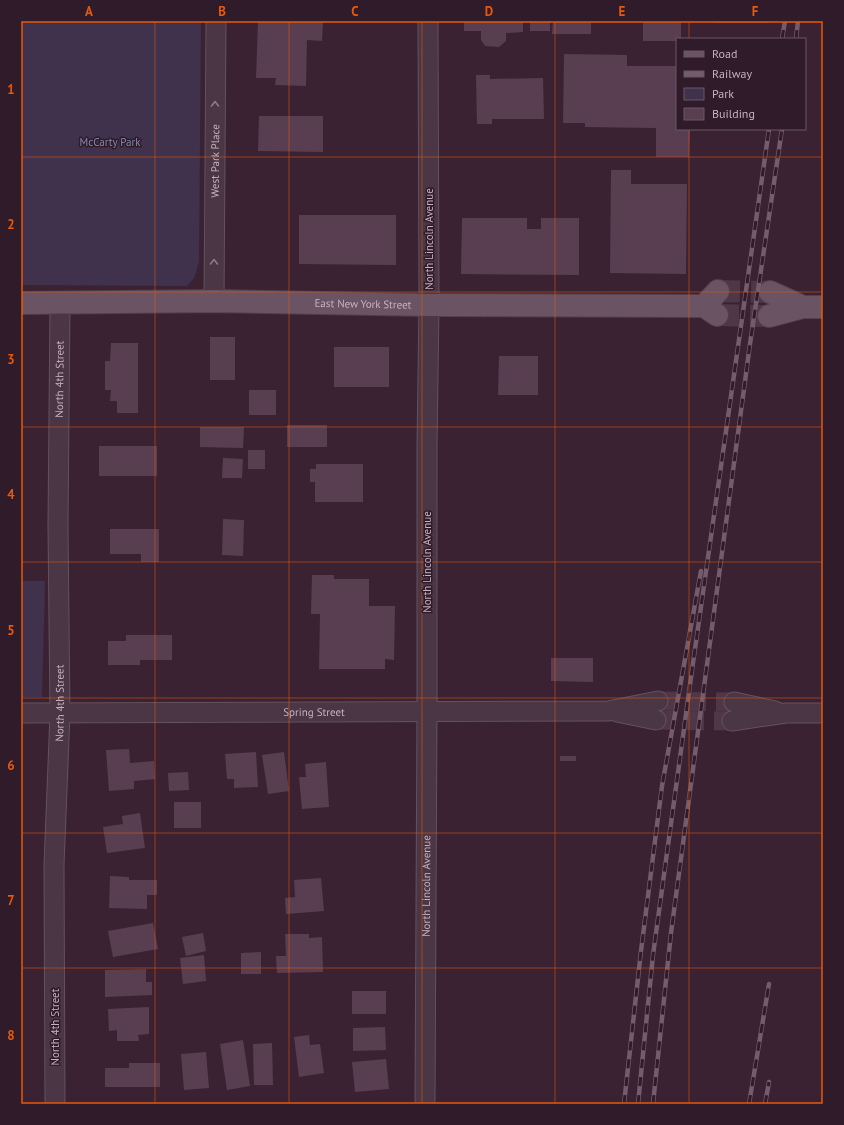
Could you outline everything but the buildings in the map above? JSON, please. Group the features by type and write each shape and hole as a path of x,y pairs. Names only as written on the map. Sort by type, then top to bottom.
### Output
{"main road":[{"path":"770,292 813,307"},
{"name":"East New York Street","path":"21,303 214,302 429,305 713,304"},
{"path":"769,316 813,307"}],"street":[{"name":"West Park Place","path":"214,302 216,21"},
{"name":"North Lincoln Avenue","path":"425,1104 427,446 429,305 428,21"},
{"name":"North 4th Street","path":"55,1104 54,865 60,714 58,526 60,303"},
{"name":"Spring Street","path":"608,711 658,701"},
{"path":"734,702 786,713"},
{"name":"Spring Street","path":"21,713 608,711 656,720"},
{"path":"732,721 786,713 823,713"}],"green space":[{"name":"McCarty Park","path":"21,21 201,21 199,262 194,278 187,286 21,285"},
{"path":"21,581 45,581 42,697 21,697"}],"tunnel":[{"path":"718,291 770,292"},
{"path":"717,315 769,316"},
{"path":"658,701 734,702"},
{"path":"656,720 732,721"}],"railway":[{"path":"782,38 785,21"},
{"path":"796,38 798,21"},
{"path":"638,1104 653,955 769,130"},
{"path":"653,1104 671,933 750,344 782,130"},
{"path":"624,1104 641,951 662,786 701,571"},
{"path":"749,1104 769,984"},
{"path":"765,1104 769,1082"}]}
